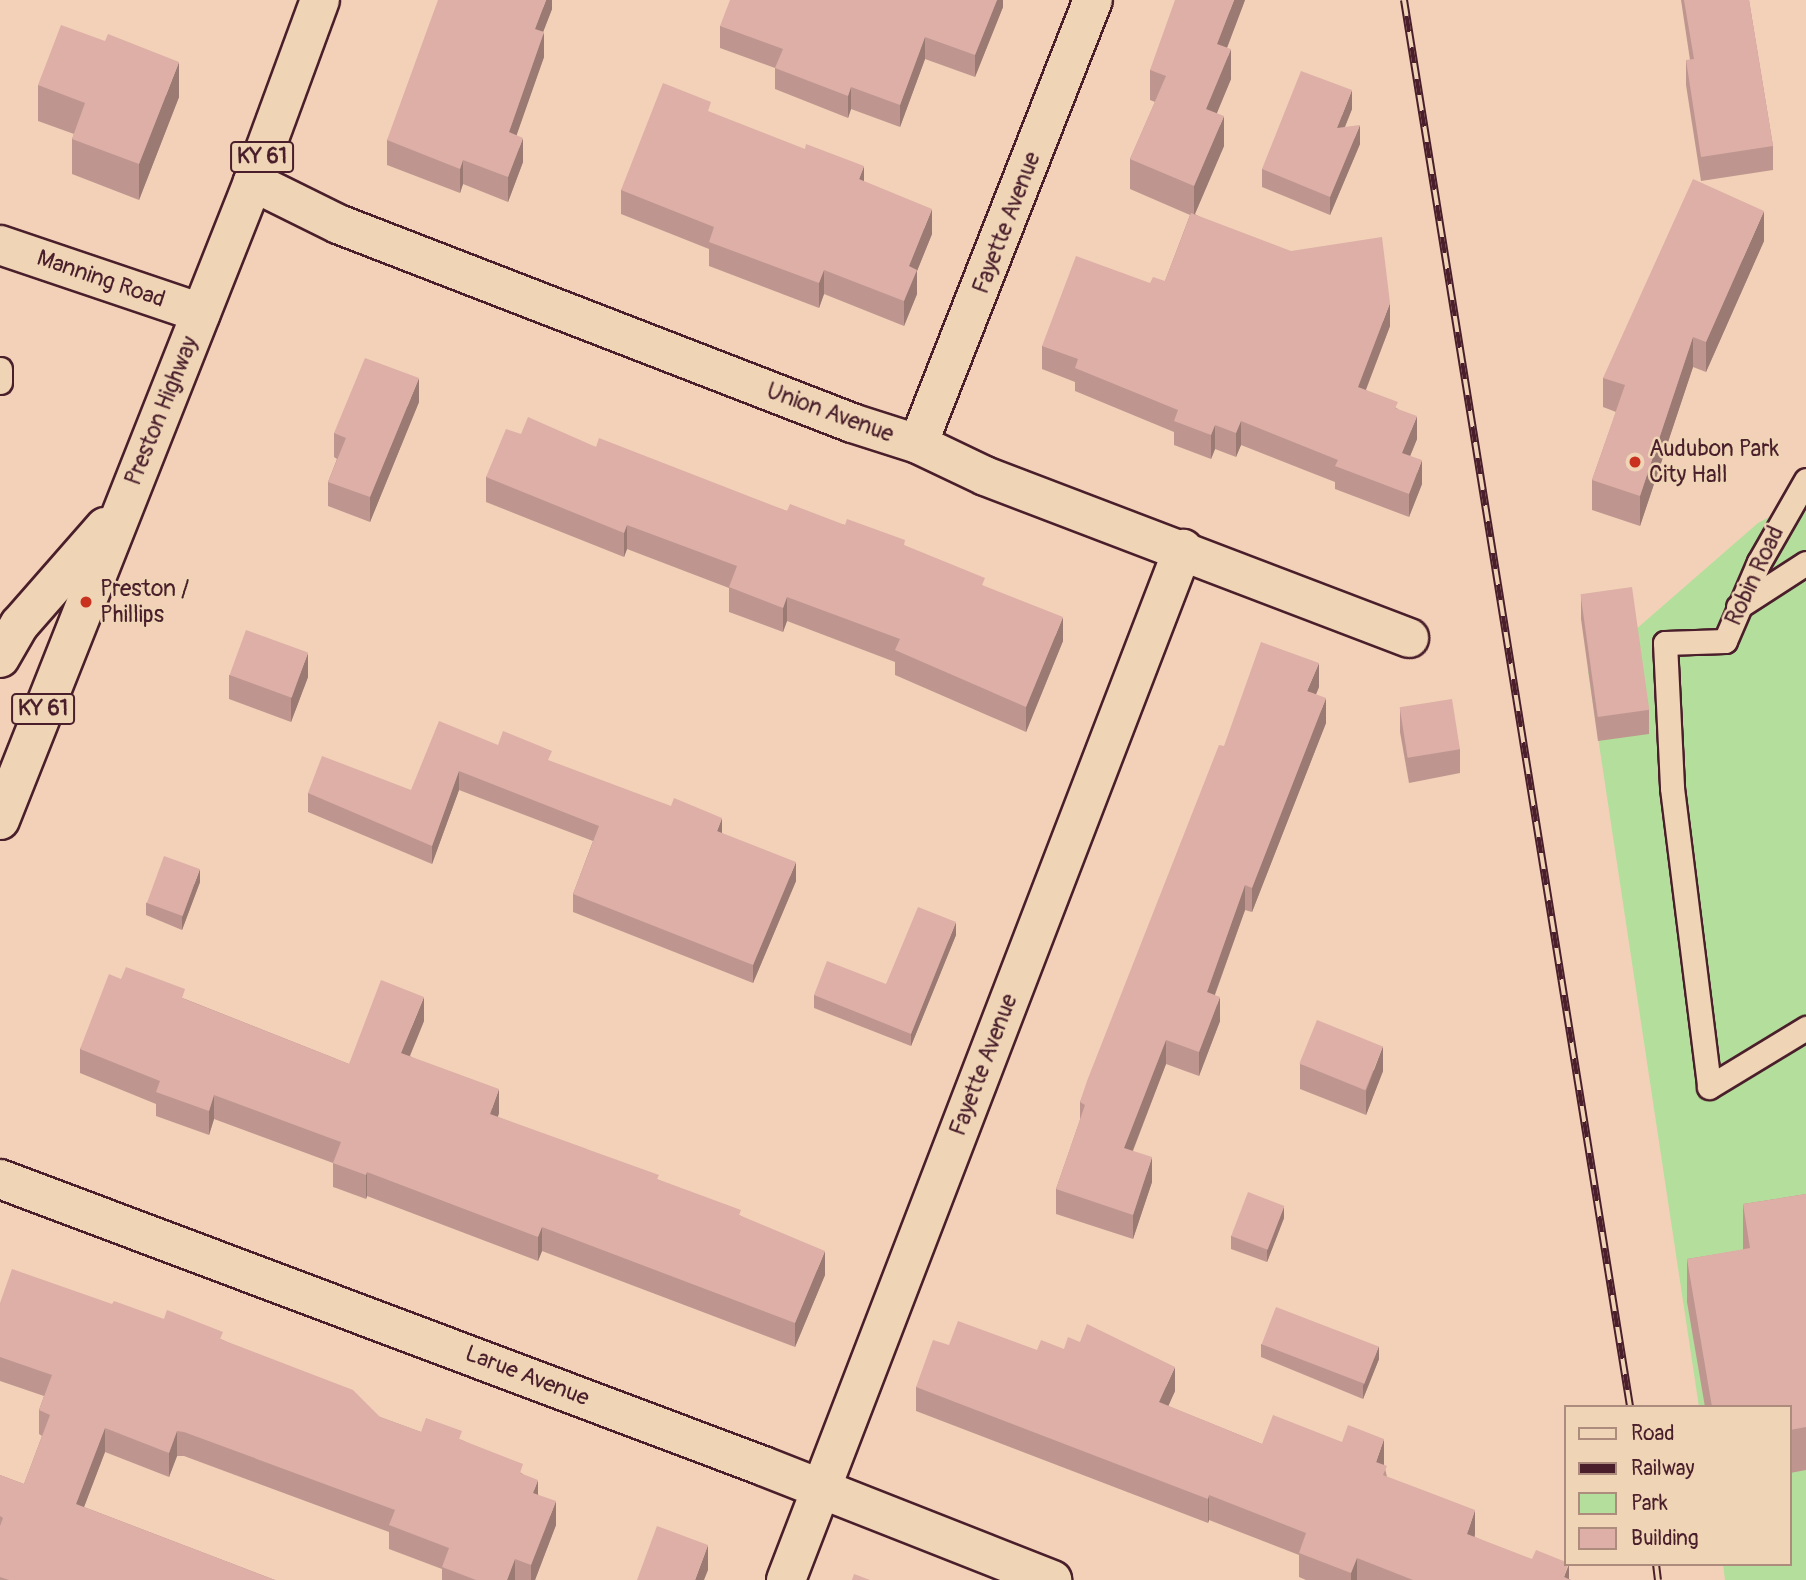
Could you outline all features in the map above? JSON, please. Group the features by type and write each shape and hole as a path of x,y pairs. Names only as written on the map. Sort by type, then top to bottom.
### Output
{"street":[{"name":"Preston Highway","path":"0,820 253,182 320,0"},
{"name":"Fayette Avenue","path":"918,444 1093,0"},
{"name":"Union Avenue","path":"253,182 351,229 852,423 918,444 985,476 1409,638"},
{"name":"Manning Road","path":"1,248 201,313"},
{"path":"0,658 20,624 125,504"},
{"name":"Fayette Avenue","path":"786,1580 1183,550"},
{"name":"Larue Avenue","path":"0,1179 1052,1580"}],"lane":[{"path":"0,369 0,382"},
{"name":"Robin Road","path":"1806,480 1736,608 1726,641 1665,643 1672,789 1709,1087 1806,1028"},
{"path":"1736,608 1806,563"}],"green space":[{"path":"1806,498 1806,1580 1725,1580 1723,1566 1792,1566 1792,1405 1699,1405 1588,671 1758,523"}],"building":[{"path":"438,0 546,0 535,29 544,32 509,132 523,138 508,177 463,160 460,169 387,140"},
{"path":"730,0 997,0 975,55 925,37 900,105 851,87 848,96 775,68 783,49 720,26"},
{"path":"1175,0 1234,0 1217,44 1231,49 1206,109 1224,116 1194,186 1130,159 1166,76 1150,70"},
{"path":"1684,0 1749,0 1773,146 1701,157 1686,60 1694,59"},
{"path":"61,25 105,41 108,34 179,62 139,164 72,139 85,103 38,85"},
{"path":"1301,71 1352,90 1337,128 1360,125 1330,197 1262,169"},
{"path":"663,83 711,102 708,111 805,149 806,144 864,166 859,179 932,209 909,266 917,270 904,301 824,270 819,283 709,242 714,227 621,190"},
{"path":"1693,179 1764,211 1706,342 1693,337 1640,496 1592,480 1625,385 1603,378"},
{"path":"1191,213 1291,251 1382,237 1390,303 1358,387 1398,402 1395,408 1417,416 1402,453 1422,460 1409,494 1335,466 1338,460 1241,421 1236,433 1215,425 1211,435 1174,421 1178,410 1075,368 1078,359 1042,346 1076,256 1150,283 1153,277 1165,281"},
{"path":"365,358 419,378 370,497 328,482 346,438 334,433"},
{"path":"528,417 596,447 599,438 787,511 790,504 845,525 847,519 905,540 904,545 985,578 982,585 1063,617 1026,707 895,650 900,639 787,597 783,608 729,587 737,566 627,525 624,533 486,477 506,429 521,434"},
{"path":"1632,587 1649,710 1598,717 1581,594"},
{"path":"246,630 308,653 292,698 230,675"},
{"path":"1261,642 1319,663 1307,691 1326,698 1252,888 1245,885 1207,992 1220,997 1199,1052 1166,1040 1124,1148 1152,1157 1133,1215 1056,1189 1085,1105 1080,1102 1087,1081 1219,745 1224,746"},
{"path":"1452,699 1460,749 1408,758 1400,707"},
{"path":"439,721 498,745 503,731 552,751 548,760 671,806 674,798 722,818 717,831 796,862 753,965 573,894 599,826 459,771 432,846 308,793 322,756 411,790"},
{"path":"164,856 200,869 183,916 147,903"},
{"path":"918,907 956,922 911,1034 814,995 827,961 886,984"},
{"path":"126,967 185,989 182,998 349,1064 381,980 424,997 401,1053 499,1089 490,1114 659,1175 657,1179 741,1210 739,1215 825,1251 795,1323 542,1227 538,1237 367,1172 366,1175 333,1163 341,1142 214,1095 209,1111 156,1092 160,1081 80,1049 109,974 121,979"},
{"path":"1317,1020 1383,1047 1365,1090 1299,1064"},
{"path":"1248,1192 1284,1206 1268,1250 1231,1236"},
{"path":"1806,1194 1806,1427 1792,1430 1792,1405 1712,1405 1687,1259 1750,1248 1743,1204"},
{"path":"12,1269 164,1319 167,1310 223,1332 220,1339 353,1390 380,1417 421,1432 426,1418 462,1431 459,1439 523,1464 520,1473 538,1480 533,1493 556,1501 531,1565 515,1559 507,1580 476,1580 442,1567 449,1548 389,1525 395,1510 184,1432 177,1431 169,1453 105,1428 76,1504 275,1580 9,1580 0,1577 0,1526 3,1518 0,1516 0,1475 24,1484 50,1415 39,1410 52,1375 0,1357 0,1303"},
{"path":"1276,1307 1379,1346 1364,1384 1262,1344"},
{"path":"958,1321 1037,1350 1041,1340 1064,1349 1068,1337 1080,1342 1087,1324 1175,1367 1159,1402 1262,1444 1273,1415 1342,1442 1348,1425 1384,1439 1376,1462 1387,1466 1383,1475 1475,1510 1467,1534 1532,1559 1536,1550 1564,1561 1564,1566 1567,1566 1564,1577 1571,1580 1413,1580 1357,1558 1351,1573 1299,1553 1306,1533 1209,1495 1208,1499 916,1387 933,1340 949,1345"},
{"path":"657,1526 708,1545 695,1580 637,1580"},
{"path":"854,1574 870,1580 852,1580"}],"railway":[{"path":"1404,0 1630,1405"},
{"path":"1656,1566 1658,1580"}],"place":[{"name":"Audubon Park City Hall","path":"1635,462"},
{"name":"Preston / Phillips","path":"86,602"}]}
